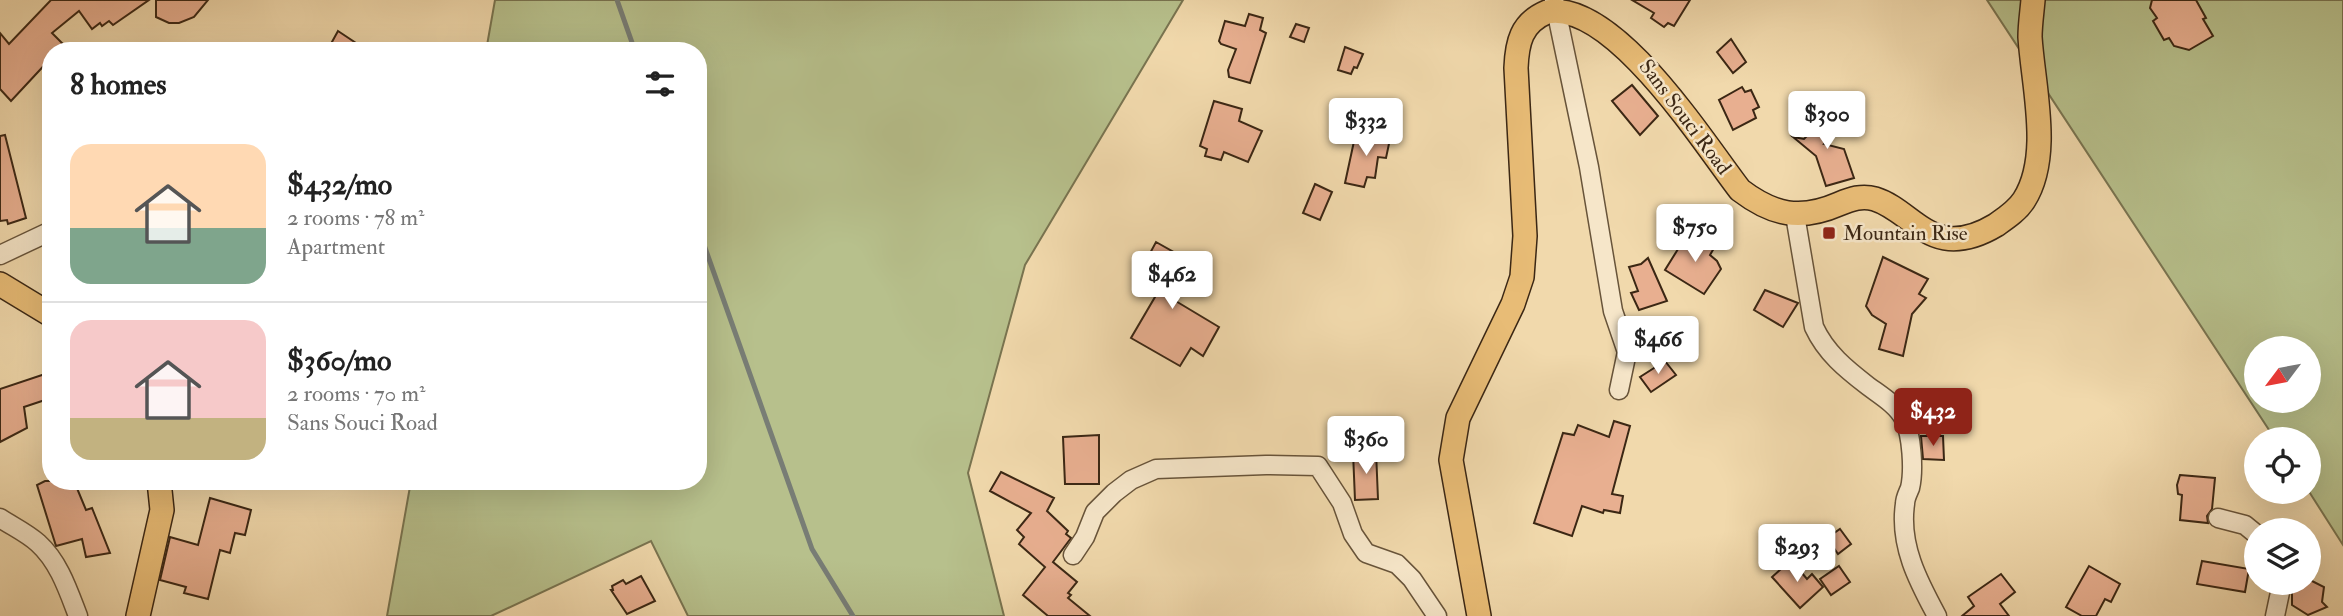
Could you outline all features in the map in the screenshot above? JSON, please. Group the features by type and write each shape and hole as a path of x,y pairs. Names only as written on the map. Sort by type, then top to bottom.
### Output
{"main road":[{"name":"Sans Souci Road","path":"1555,4 1589,14 1614,31 1651,67 1740,190 1758,204 1795,215 1811,214 1863,197 1888,205 1929,233 1954,239 1980,233 2007,217 2023,202 2033,182 2038,155 2036,80 2030,36 2033,0"},
{"path":"1479,616 1451,460 1458,418 1513,304 1522,277 1525,236 1517,43 1531,21 1555,4"},
{"path":"0,284 42,310"},
{"path":"138,616 162,510 160,490"}],"street":[{"path":"1555,4 1589,167 1613,311 1627,352 1619,390"},
{"path":"1795,215 1814,327 1822,344 1838,362 1887,400 1903,417 1912,460 1910,486 1905,502 1907,552 1917,580 1937,616"},
{"path":"0,255 42,234"},
{"path":"1073,555 1085,537 1095,512 1131,480 1156,469 1318,466 1342,503 1353,534 1366,553 1398,564 1412,579 1437,616"},
{"path":"0,518 38,544 56,566 78,616"},
{"path":"2218,518 2244,525"},
{"path":"2275,616 2280,595"}],"green space":[{"path":"495,0 1183,0 1025,265 968,473 1004,616 688,616 651,541 491,616 387,616 409,490 707,490 707,42 488,42"},
{"path":"1987,0 2343,0 2343,545 2317,504 2321,504 2321,427 2267,427 2258,413 2321,413 2321,336 2244,336 2244,392"}],"building":[{"path":"51,0 149,0 113,25 109,21 92,29 79,11 52,33 61,42 42,42 42,68 11,101 0,89 0,33 9,44"},
{"path":"156,0 208,0 194,17 179,23 169,23 156,17"},
{"path":"1632,0 1690,0 1674,26 1668,23 1664,27 1651,18 1654,13"},
{"path":"2152,0 2196,0 2213,36 2189,50 2174,46 2169,38 2164,40 2153,21 2157,18 2150,8"},
{"path":"1249,14 1263,18 1260,30 1266,33 1250,83 1229,77 1228,70 1236,49 1219,41 1225,21 1245,26"},
{"path":"1296,24 1309,28 1304,42 1290,37"},
{"path":"338,31 354,42 332,42"},
{"path":"1731,39 1746,62 1733,73 1717,52"},
{"path":"1345,47 1363,54 1351,74 1338,70"},
{"path":"1632,85 1658,116 1640,135 1612,101"},
{"path":"1742,87 1745,92 1751,90 1759,107 1753,110 1756,118 1733,130 1719,100"},
{"path":"1214,101 1242,109 1239,121 1262,131 1248,162 1224,152 1221,160 1205,156 1207,149 1200,146"},
{"path":"1824,114 1840,126 1824,144 1844,149 1854,178 1826,186 1816,156 1793,137 1804,139 1807,136 1803,131 1815,118 1818,121"},
{"path":"1356,132 1390,139 1386,158 1378,157 1375,178 1367,177 1364,187 1345,183"},
{"path":"5,135 26,218 8,224 7,220 0,221 0,136"},
{"path":"1315,184 1332,192 1320,220 1303,213"},
{"path":"1692,232 1714,248 1710,255 1721,269 1704,294 1665,270 1683,241 1685,243"},
{"path":"1156,242 1195,264 1174,300 1219,327 1203,356 1191,348 1180,366 1131,338 1162,285 1140,272"},
{"path":"1883,257 1928,279 1919,294 1926,298 1912,314 1903,356 1879,349 1886,324 1872,315 1866,306"},
{"path":"1648,258 1667,301 1639,310 1631,293 1638,291 1629,267 1641,264"},
{"path":"1765,290 1798,303 1783,327 1754,310"},
{"path":"1672,335 1683,353 1670,361 1659,344"},
{"path":"1665,361 1676,375 1651,392 1640,377"},
{"path":"42,375 42,401 24,407 27,428 0,442 0,389"},
{"path":"1614,421 1630,426 1612,494 1623,496 1620,513 1604,510 1603,513 1582,506 1572,536 1534,523 1563,433 1574,435 1578,425 1609,437"},
{"path":"1099,435 1099,484 1065,484 1063,437"},
{"path":"1921,436 1943,436 1944,460 1923,459"},
{"path":"1376,451 1378,499 1355,500 1353,452"},
{"path":"1001,472 1054,498 1047,511 1068,531 1066,534 1071,538 1053,562 1077,582 1068,593 1071,595 1068,598 1090,616 1048,616 1023,595 1045,567 1019,544 1024,537 1017,530 1031,513 990,491"},
{"path":"2180,475 2215,478 2208,523 2180,520 2182,495 2178,494 2177,485"},
{"path":"42,482 42,490 78,490 86,510 92,508 110,553 86,557 82,539 56,546 37,485"},
{"path":"210,498 251,510 245,535 235,533 230,553 220,550 208,599 184,593 186,587 160,580 170,537 198,545"},
{"path":"1840,529 1851,544 1838,554 1827,538"},
{"path":"1791,560 1807,579 1812,574 1823,587 1800,608 1772,577"},
{"path":"2202,561 2244,568 2244,592 2197,584"},
{"path":"1839,566 1850,582 1831,595 1820,579"},
{"path":"2089,566 2120,584 2111,602 2105,599 2096,616 2082,616 2066,607"},
{"path":"2001,574 2015,592 2000,604 2009,616 1962,616 1974,606 1968,597"},
{"path":"641,576 655,601 627,614 611,590 612,586 623,580 626,584"},
{"path":"2321,586 2324,587 2322,602 2327,607 2308,615 2292,605 2292,595 2321,595"}],"waterway":[{"path":"617,0 632,42"},
{"path":"707,253 812,549 853,616"}],"place":[{"name":"Mountain Rise","path":"1829,233"}]}
